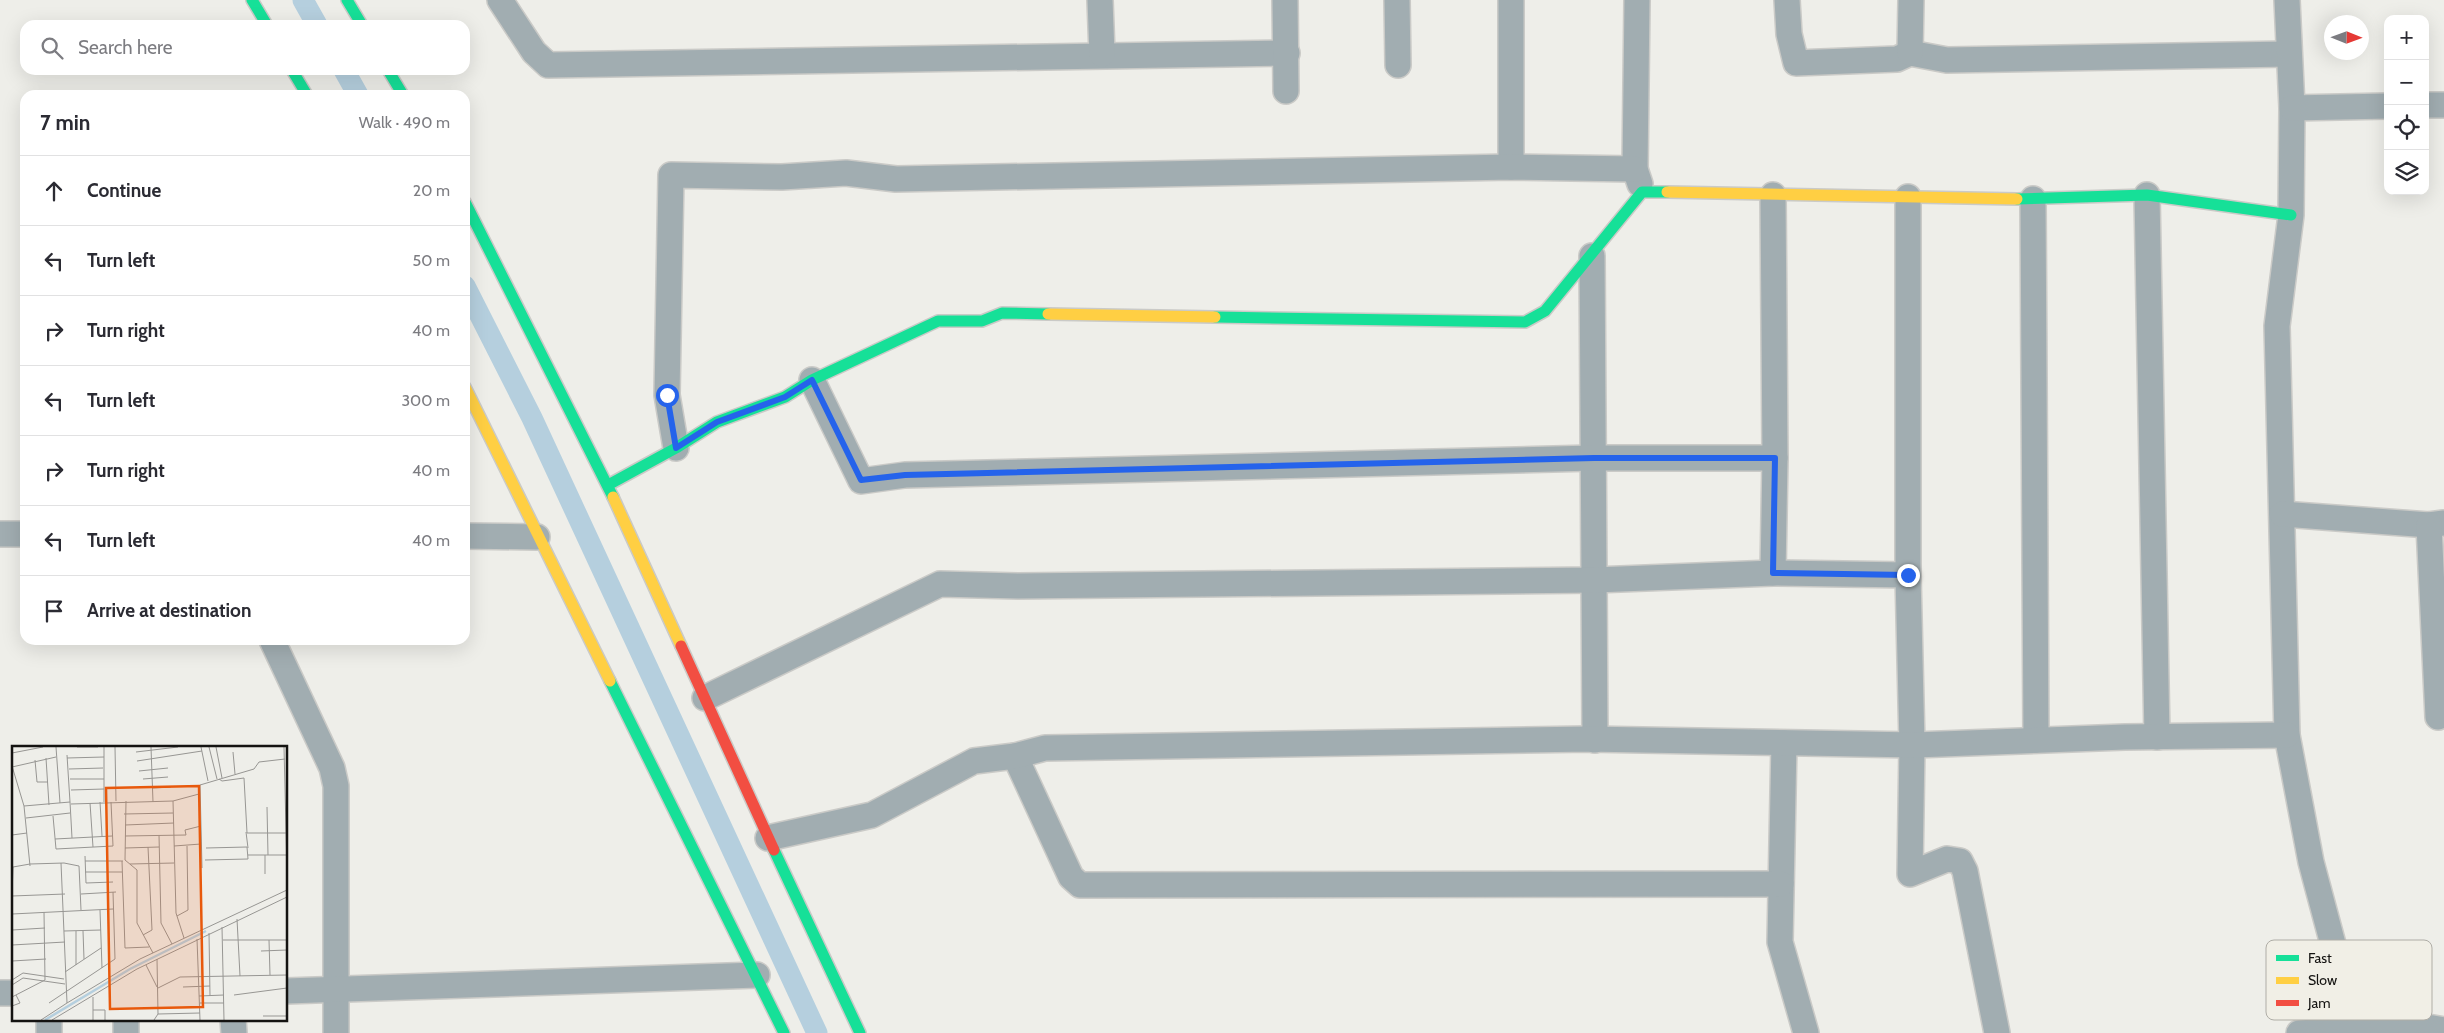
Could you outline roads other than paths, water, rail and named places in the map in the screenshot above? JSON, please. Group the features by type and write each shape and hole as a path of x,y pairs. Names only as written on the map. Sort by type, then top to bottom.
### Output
{"street":[{"path":"252,0 263,20"},
{"path":"347,0 359,20"},
{"path":"500,0 534,52 548,65 1102,54 1286,53"},
{"path":"1100,0 1102,54"},
{"path":"1285,0 1286,91"},
{"path":"1397,0 1398,65"},
{"path":"1510,166 1511,0"},
{"path":"608,485 676,448 717,422 785,397 812,380 938,321 982,322 1002,313 1525,322 1545,311 1592,256 1638,180 1637,0"},
{"path":"1787,0 1789,34 1796,63 1897,59 1910,53 1948,60 2289,54"},
{"path":"1910,53 1911,0"},
{"path":"2286,0 2292,108 2292,215 2277,326 2287,735 2311,862 2332,940"},
{"path":"295,75 304,90"},
{"path":"391,75 400,90"},
{"path":"2429,105 2444,105"},
{"path":"2292,108 2384,106"},
{"path":"676,448 667,395 671,175 782,177 846,172 896,179 1004,175 1510,166 1773,195 2033,199 2148,195 2292,215"},
{"path":"1773,195 1775,458 1773,573"},
{"path":"2148,195 2157,737"},
{"path":"1908,197 1908,575 1912,745 1910,874 1947,859 1960,861 1965,871 1997,1033"},
{"path":"2033,199 2036,740"},
{"path":"470,212 608,485 768,838 860,1033"},
{"path":"1592,256 1595,740"},
{"path":"812,380 861,480 905,475 1594,458 1775,458"},
{"path":"470,403 784,1033"},
{"path":"2282,514 2437,524 2438,717"},
{"path":"0,534 20,534"},
{"path":"470,536 538,537"},
{"path":"705,698 940,584 1018,586 1595,580 1773,573 1908,575"},
{"path":"274,645 332,768 336,786 336,1033"},
{"path":"768,838 872,815 974,761 1015,756 1045,748 1595,740 1912,745 2036,740 2287,735"},
{"path":"1784,743 1780,942 1806,1033"},
{"path":"1015,756 1071,877 1080,885 1091,887 1781,884"},
{"path":"288,991 336,991 757,976"},
{"path":"49,1020 49,1033"},
{"path":"126,1020 126,1033"},
{"path":"234,1020 234,1033"},
{"path":"2353,1020 2356,1030"},
{"path":"2299,1033 2416,1025 2444,1030"}],"waterway":[{"path":"303,0 314,20"},
{"path":"347,75 355,90"},
{"path":"470,296 532,418 817,1033"}]}
